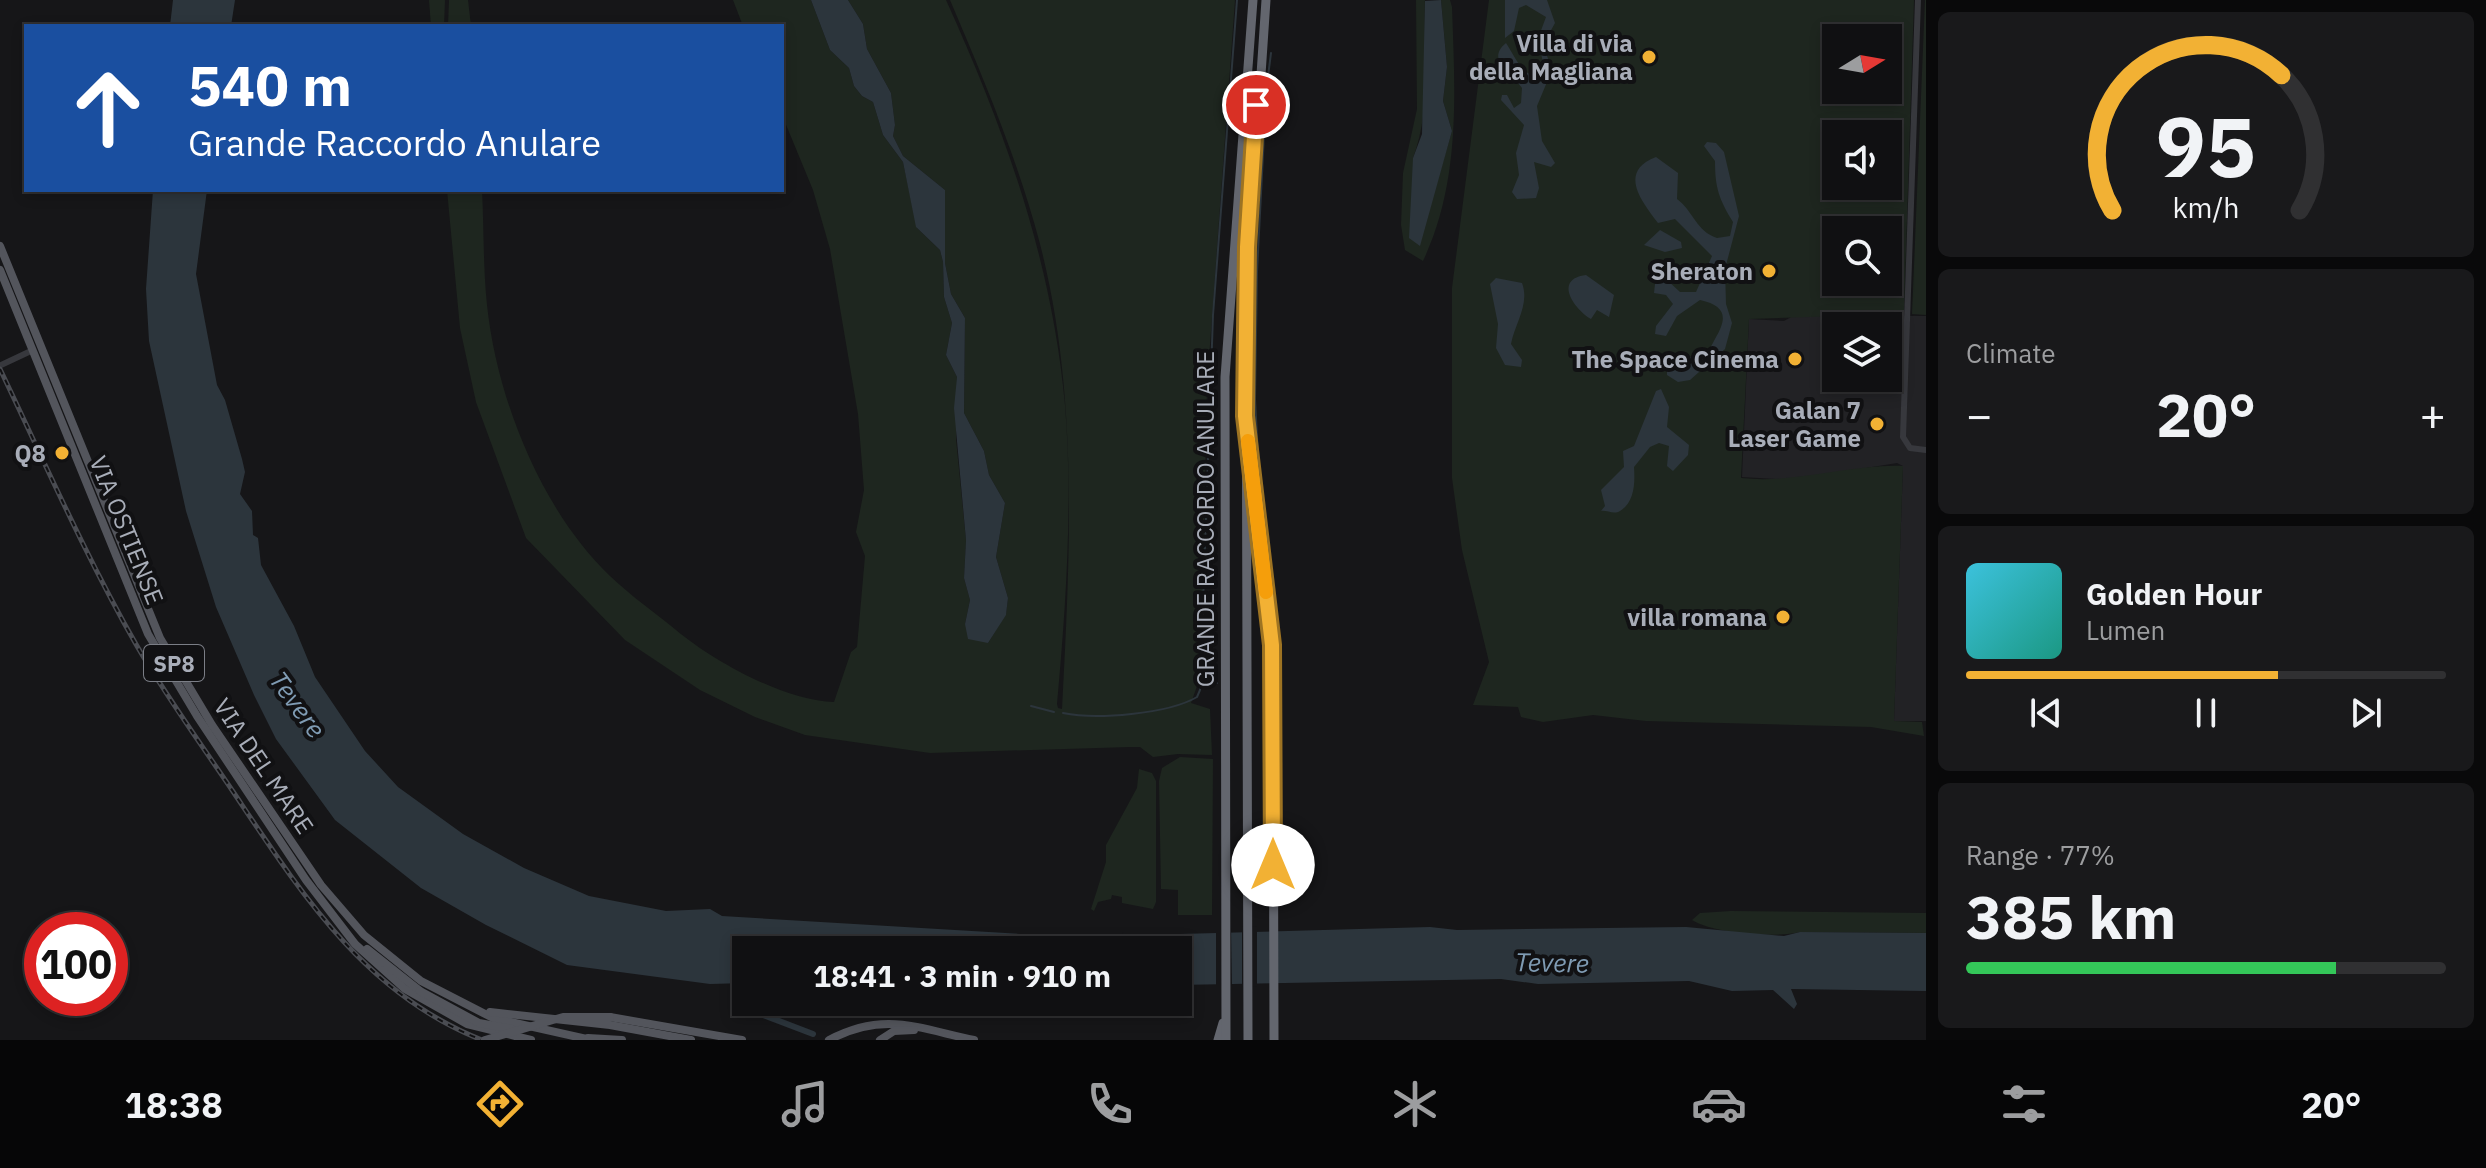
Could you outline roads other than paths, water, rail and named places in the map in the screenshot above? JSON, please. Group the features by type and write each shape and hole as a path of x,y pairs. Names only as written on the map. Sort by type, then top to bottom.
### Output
{"highway":[{"name":"GRANDE RACCORDO ANULARE","path":"1226,1040 1225,377 1253,0"},
{"name":"GRANDE RACCORDO ANULARE","path":"1248,1040 1247,247 1266,0"},
{"path":"1245,416 1271,627 1274,1040"},
{"path":"1218,1040 1226,995"}],"main road":[{"name":"VIA DEL MARE","path":"0,246 151,620 178,671 307,865 352,923 410,974 461,1003 518,1025 587,1039 622,1040"},
{"name":"VIA OSTIENSE","path":"0,270 151,639 192,710 327,908"},
{"path":"327,908 368,950 420,991 487,1026 505,1029 528,1027"},
{"path":"327,908 359,948 409,991 467,1024 531,1040"},
{"path":"461,1003 515,1017 601,1024 691,1040"},
{"path":"485,1040 587,1014 742,1040"},
{"path":"829,1040 877,1022 903,1023 974,1040"},
{"path":"880,1040 897,1030 931,1031"}],"street":[{"path":"1918,0 1903,437 1908,446 1926,450"},
{"path":"1,365 33,350"},
{"path":"6,353 10,361"}],"water":[{"path":"173,0 235,0 231,24 170,24"},
{"path":"811,0 848,0 863,24 867,49 891,93 895,125 893,136 903,156 945,190 945,263 951,294 965,318 964,413 984,451 989,475 1005,503 996,557 1008,598 1006,615 988,643 968,639 965,624 970,600 964,578 966,540 954,408 957,377 946,355 952,323 944,297 940,250 916,227 903,162 883,135 873,102 862,96 854,86 849,68 830,50"},
{"path":"1441,0 1447,67 1443,101 1452,131 1420,246 1409,238 1413,158 1422,134 1425,1"},
{"path":"1505,0 1547,0 1555,23 1544,43 1539,36 1546,17 1526,5 1519,8 1514,31 1505,38"},
{"path":"1506,43 1519,64 1533,76 1540,79 1544,68 1540,48 1545,50 1552,70 1537,106 1542,141 1555,163 1551,167 1534,162 1539,188 1536,198 1517,199 1512,192 1519,175 1516,153 1524,125 1501,100 1502,95 1507,95 1514,108 1521,103 1522,88 1499,61 1500,49"},
{"path":"1707,142 1716,143 1724,152 1739,216 1725,269 1726,304 1732,323 1725,349 1690,380 1678,382 1667,375 1667,370 1682,359 1699,358 1707,353 1722,324 1722,314 1709,302 1700,300 1677,316 1666,336 1655,334 1656,326 1673,304 1666,295 1654,293 1655,284 1667,280 1680,292 1696,292 1712,256 1675,219 1658,223 1641,198 1635,179 1644,163 1656,157 1678,173 1677,199 1700,226 1717,238 1730,236 1733,222 1719,193 1715,161 1704,146"},
{"name":"Tevere","path":"153,192 207,192 196,274 217,385 225,400 245,472 240,494 252,511 253,535 258,538 261,565 294,626 315,677 365,751 398,787 463,834 524,868 589,896 666,911 710,909 722,916 1053,936 732,936 732,983 710,984 567,965 486,925 421,888 335,820 276,739 254,695 216,607 186,511 149,341 146,289"},
{"path":"1660,230 1681,242 1682,248 1665,252 1644,245"},
{"path":"1586,275 1614,295 1609,317 1597,310 1591,319 1573,302 1570,282"},
{"path":"1496,278 1522,283 1523,306 1511,344 1522,360 1521,367 1505,365 1496,348 1498,324 1490,284"},
{"path":"1661,389 1669,407 1667,427 1689,445 1688,455 1673,471 1667,466 1669,446 1659,443 1650,447 1634,467 1634,485 1629,502 1618,512 1601,511 1605,506 1601,490 1624,467 1623,451 1634,446 1656,391"},
{"name":"Tevere","path":"1430,927 1457,930 1686,927 1784,936 1800,932 1926,933 1926,991 1791,989 1797,1004 1794,1009 1773,990 1732,991 1689,981 1538,984 1501,979 1192,985 1192,936 1106,936"}],"waterway":[{"path":"1063,713 1094,716 1151,711 1184,703 1197,697 1200,690 1213,315 1237,0"},
{"path":"1265,100 1271,53"},
{"path":"1265,115 1257,272 1255,399 1261,511 1271,589"},
{"path":"1202,683 1217,683"},
{"path":"1031,706 1054,712"},
{"path":"766,1016 813,1034"}],"railway":[{"path":"0,369 83,544 137,646 285,867 339,937 370,968 403,996 440,1020 482,1040"}],"place":[{"name":"Villa di via della Magliana","path":"1649,57"},
{"name":"Sheraton","path":"1769,271"},
{"name":"The Space Cinema","path":"1795,359"},
{"name":"Galan 7 Laser Game","path":"1877,424"},
{"name":"Q8","path":"62,453"},
{"name":"villa romana","path":"1783,617"}]}
